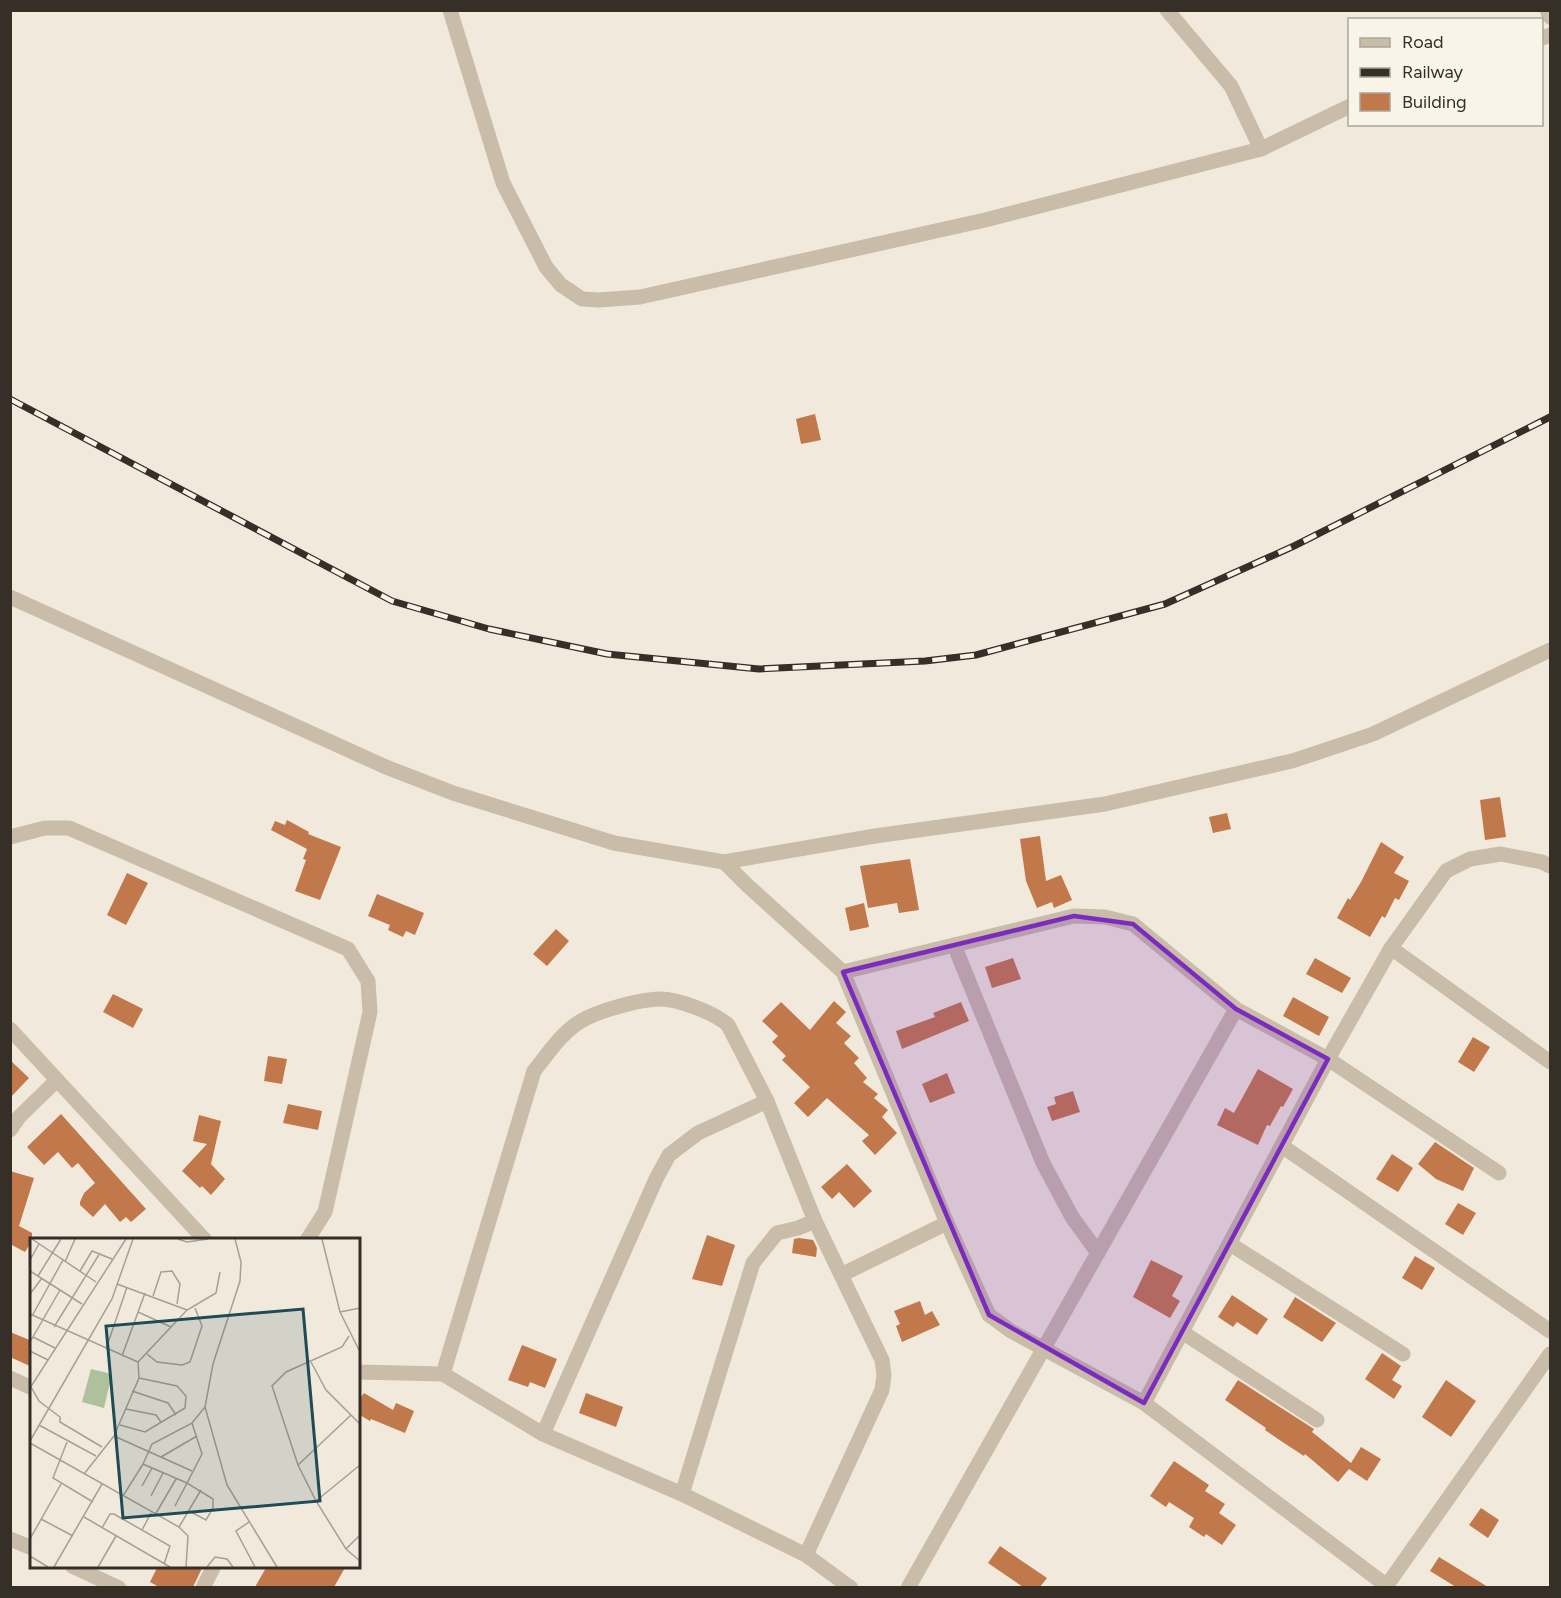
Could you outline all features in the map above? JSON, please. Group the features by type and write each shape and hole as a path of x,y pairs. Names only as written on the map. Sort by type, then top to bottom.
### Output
{"street":[{"path":"450,10 502,183 546,267 561,285 582,299 640,297 985,220 1261,149 1348,107"},
{"path":"1167,10 1232,86 1261,149"},
{"path":"1547,10 1551,17"},
{"path":"10,597 365,758 453,793 614,843 724,862 875,836 1105,804 1292,761 1372,734 1551,651"},
{"path":"10,837 45,828 69,828 348,949 368,981 370,1012 325,1212 308,1238"},
{"path":"1144,1403 1328,1059 1391,948 1446,870 1470,859 1501,854 1551,866"},
{"path":"724,862 843,972 947,1223 989,1315 1011,1331 1144,1403 1386,1587 1544,1376 1551,1354"},
{"path":"843,972 1074,916 1105,917 1133,924 1236,1009 1328,1059 1499,1173"},
{"path":"954,945 1043,1163 1072,1217 1098,1253"},
{"path":"1391,948 1550,1062"},
{"path":"443,1374 534,1071 562,1036 581,1021 619,1006 661,999 704,1010 721,1018 728,1025 767,1101 815,1221 882,1360 884,1375 882,1390 806,1555"},
{"path":"908,1587 1236,1009"},
{"path":"10,1029 204,1238"},
{"path":"10,1130 19,1117 57,1080"},
{"path":"543,1434 656,1179 669,1155 698,1133 767,1101"},
{"path":"1282,1146 1551,1331"},
{"path":"682,1494 753,1263 777,1233 815,1221"},
{"path":"842,1275 947,1223"},
{"path":"1230,1244 1403,1354"},
{"path":"1182,1332 1317,1420"},
{"path":"360,1372 443,1374 543,1434 682,1494 806,1555 851,1587"},
{"path":"10,1378 30,1387"},
{"path":"10,1539 30,1547"},
{"path":"76,1568 119,1587"},
{"path":"203,1587 213,1568"}],"highlighted area":[{"path":"1074,916 1133,924 1236,1009 1328,1059 1144,1403 989,1315 843,972"}],"building":[{"path":"815,414 821,440 801,444 796,419"},
{"path":"1500,797 1506,837 1485,840 1480,800"},
{"path":"1227,813 1231,829 1213,833 1209,817"},
{"path":"287,820 309,832 308,834 341,847 320,900 295,891 306,860 303,859 307,849 271,830 275,821 285,825"},
{"path":"1040,836 1046,881 1061,875 1072,900 1054,908 1052,902 1037,908 1026,881 1020,839"},
{"path":"1381,842 1404,857 1394,873 1409,881 1399,900 1395,898 1385,918 1382,916 1370,937 1337,918 1348,898 1350,900 1361,882"},
{"path":"910,859 919,910 899,913 897,903 868,908 860,866"},
{"path":"127,873 148,883 126,925 107,915"},
{"path":"377,894 424,913 415,935 406,931 403,937 388,930 390,925 368,916"},
{"path":"864,903 869,927 850,931 845,908"},
{"path":"556,929 569,941 547,966 533,954"},
{"path":"1013,958 1021,979 992,988 985,967"},
{"path":"1315,958 1351,978 1342,993 1306,974"},
{"path":"113,994 143,1009 133,1028 103,1012"},
{"path":"1293,997 1329,1017 1319,1036 1283,1016"},
{"path":"834,1001 846,1012 836,1023 851,1036 844,1043 859,1058 854,1063 867,1078 863,1082 878,1094 874,1098 888,1110 882,1117 897,1133 875,1155 862,1141 869,1135 827,1098 808,1117 794,1103 810,1087 782,1060 786,1056 772,1042 778,1036 762,1021 781,1002 810,1030"},
{"path":"961,1002 969,1021 902,1049 896,1031 935,1017 933,1013"},
{"path":"1473,1037 1490,1047 1474,1072 1458,1062"},
{"path":"268,1056 287,1059 282,1084 264,1081"},
{"path":"10,1060 29,1078 10,1098"},
{"path":"1258,1069 1293,1089 1270,1126 1267,1125 1258,1145 1217,1125 1225,1108 1234,1113"},
{"path":"947,1073 955,1093 930,1103 922,1084"},
{"path":"1073,1091 1080,1112 1052,1121 1047,1107 1056,1104 1054,1097"},
{"path":"288,1104 322,1111 318,1130 283,1123"},
{"path":"61,1114 146,1209 131,1222 126,1217 120,1222 105,1204 93,1217 80,1205 80,1202 84,1193 95,1183 78,1163 72,1168 58,1152 44,1165 27,1147"},
{"path":"199,1115 221,1121 211,1164 225,1179 211,1195 182,1171 207,1144 193,1141"},
{"path":"1435,1142 1474,1168 1463,1191 1436,1179 1418,1164"},
{"path":"1392,1154 1413,1168 1398,1192 1376,1179"},
{"path":"847,1164 872,1191 854,1208 839,1192 832,1199 821,1187"},
{"path":"10,1171 34,1178 19,1226 32,1233 30,1244 25,1252 10,1244"},
{"path":"1458,1203 1476,1213 1463,1235 1445,1224"},
{"path":"707,1235 735,1245 722,1286 692,1279"},
{"path":"794,1239 813,1240 817,1248 816,1257 792,1253"},
{"path":"1415,1256 1435,1268 1422,1290 1402,1278"},
{"path":"1151,1260 1183,1276 1172,1296 1180,1301 1170,1318 1133,1297"},
{"path":"1232,1295 1268,1319 1257,1335 1237,1322 1233,1327 1218,1317"},
{"path":"1295,1297 1336,1323 1322,1342 1283,1317"},
{"path":"920,1301 925,1315 932,1311 940,1325 902,1342 896,1326 900,1324 894,1311"},
{"path":"10,1332 30,1340 30,1366 10,1357"},
{"path":"522,1345 557,1359 545,1388 530,1382 528,1387 508,1380"},
{"path":"1382,1353 1401,1366 1392,1380 1402,1386 1394,1399 1365,1379"},
{"path":"1238,1380 1314,1429 1312,1432 1351,1463 1361,1447 1381,1459 1367,1481 1349,1469 1338,1482 1305,1454 1304,1456 1284,1443 1225,1400"},
{"path":"1446,1380 1476,1401 1451,1437 1422,1417"},
{"path":"364,1393 393,1410 396,1403 414,1411 405,1433 360,1415 360,1398"},
{"path":"586,1393 623,1407 616,1427 579,1413"},
{"path":"1174,1461 1209,1485 1205,1491 1225,1504 1219,1513 1236,1525 1222,1545 1206,1534 1204,1537 1189,1527 1194,1518 1169,1502 1166,1507 1150,1496"},
{"path":"1481,1508 1499,1520 1488,1538 1469,1525"},
{"path":"1000,1546 1047,1578 1040,1587 1023,1587 988,1563"},
{"path":"1439,1557 1488,1587 1456,1587 1430,1571"},
{"path":"157,1568 202,1568 193,1587 159,1587 150,1582"},
{"path":"266,1568 345,1568 334,1587 255,1587"}],"railway":[{"path":"10,399 392,601 489,629 607,654 759,669 925,661 976,655 1165,604 1294,546 1550,417"}]}
